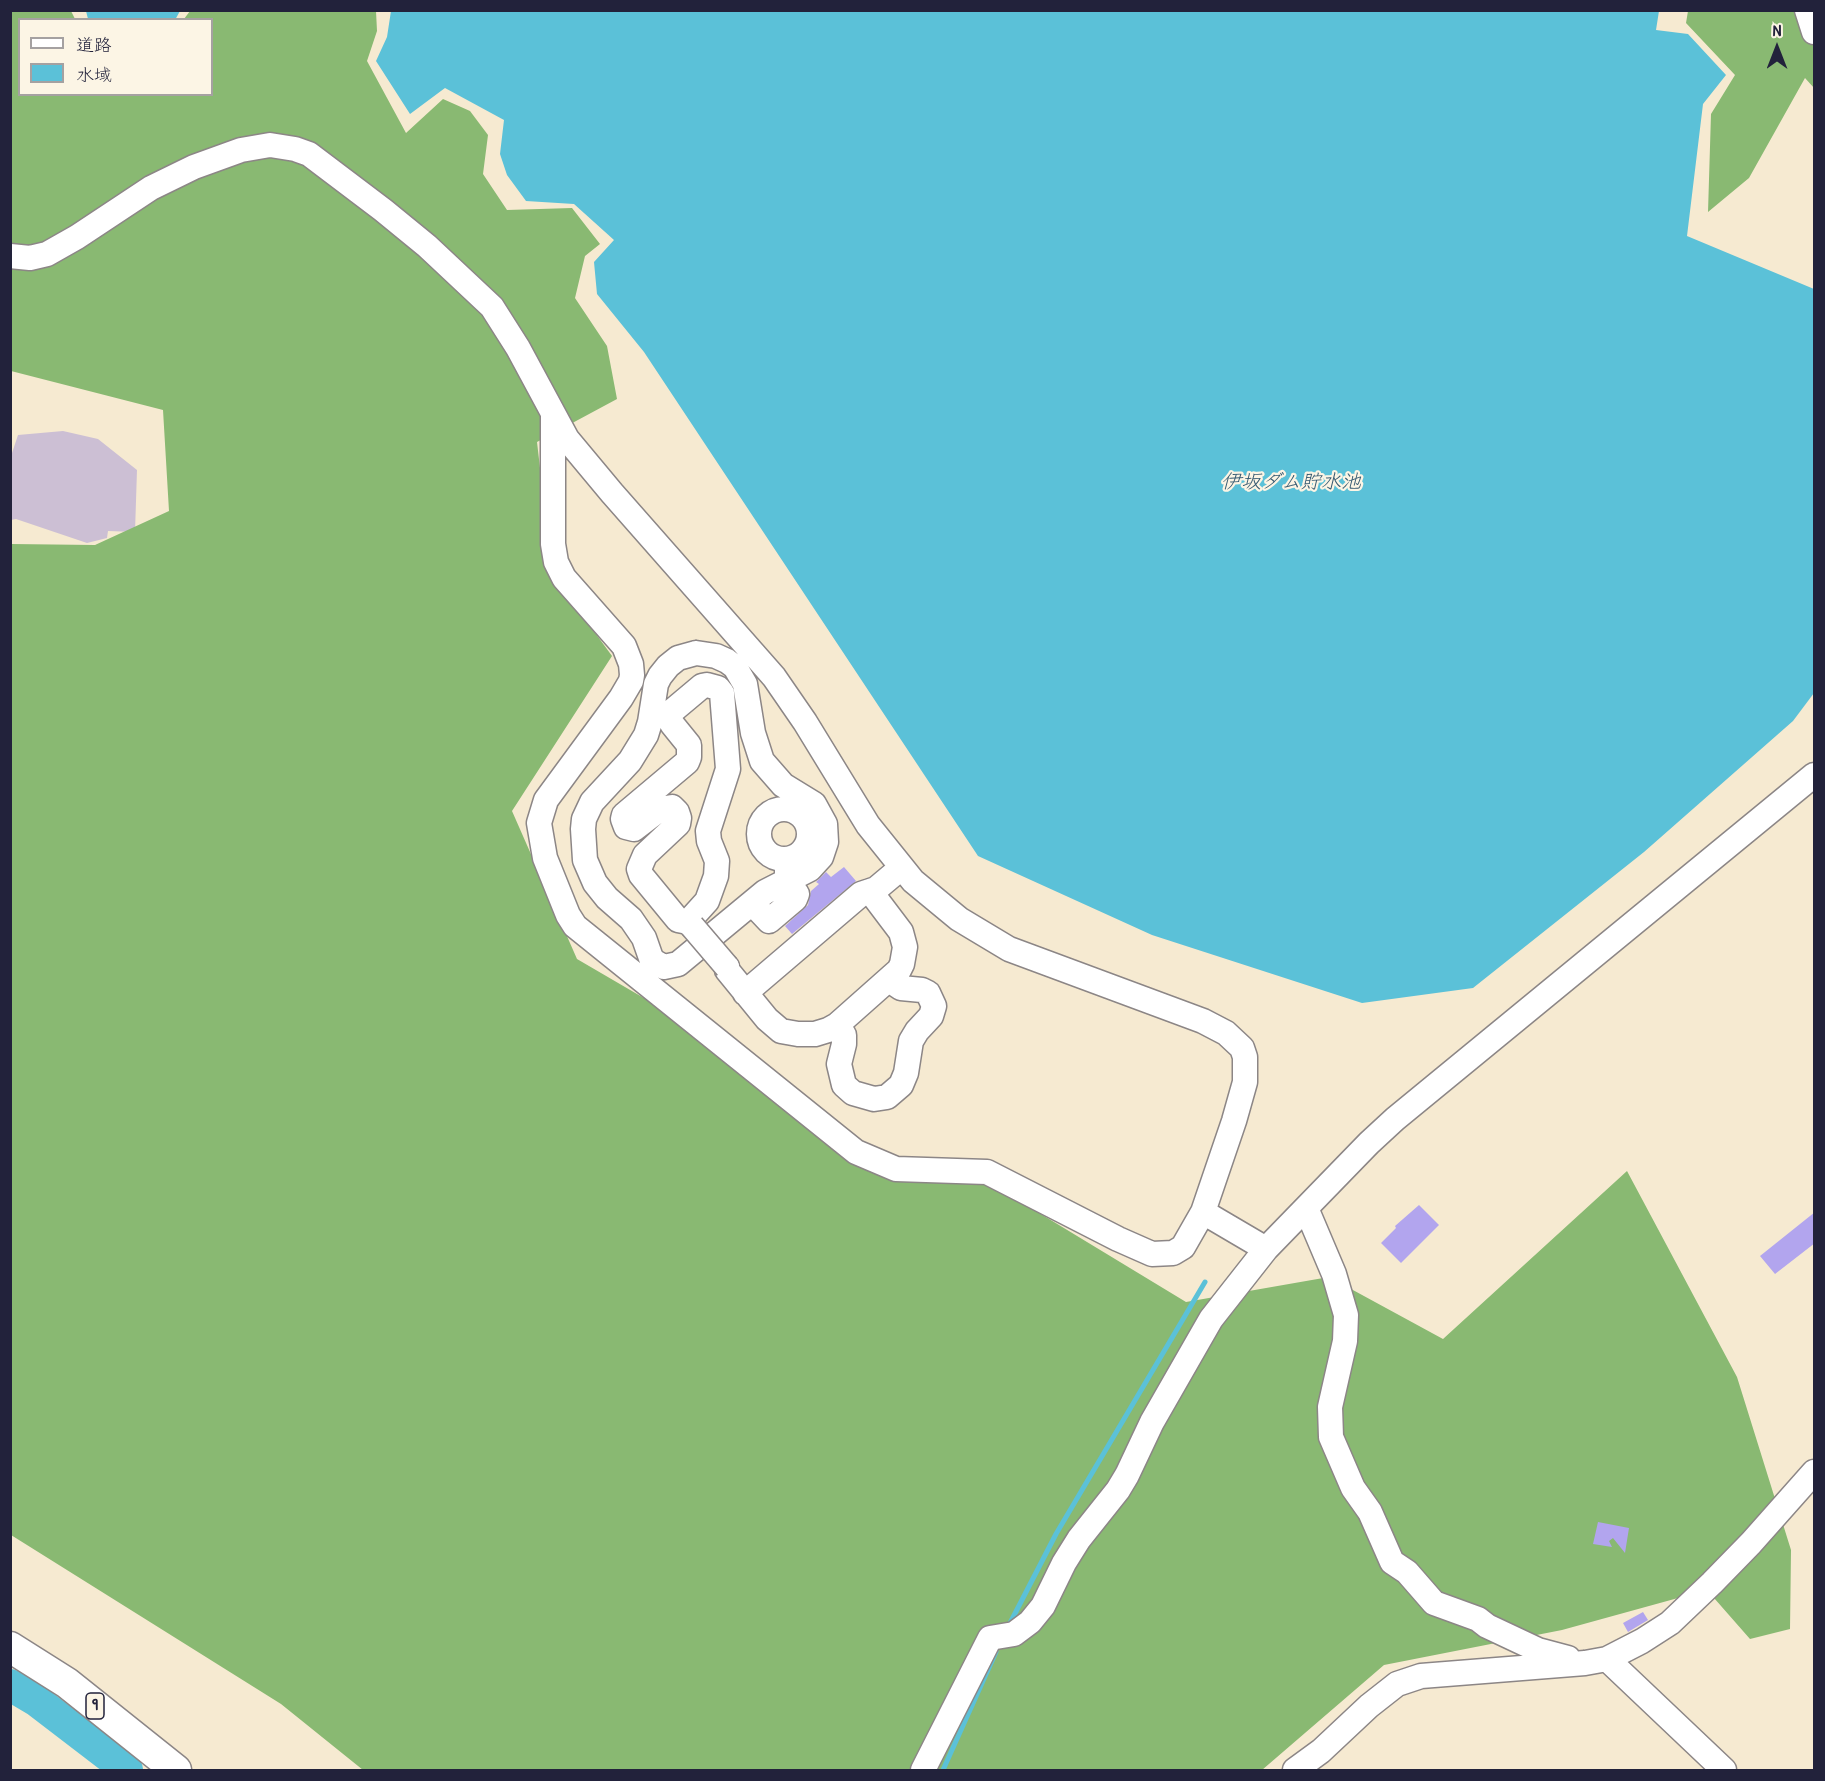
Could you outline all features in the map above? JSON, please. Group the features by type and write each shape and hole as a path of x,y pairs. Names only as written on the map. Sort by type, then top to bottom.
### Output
{"main road":[{"name":"9","path":"10,1647 67,1683 176,1770"}],"street":[{"path":"1807,10 1815,32"},
{"path":"10,256 30,258 46,254 152,188 194,167 258,146 270,145 309,154 383,210 469,284 492,307 518,348 567,439 774,677 795,706 868,825 913,881 959,919 1009,949 1182,1013 1226,1033 1242,1048 1245,1058 1245,1082 1234,1121 1203,1212 1183,1246 1173,1253 1152,1254 987,1172 896,1169 856,1152 575,926 568,915 545,858 539,823 546,800 631,681 631,664 624,646 564,578 556,562 553,544 553,416"},
{"path":"687,654 707,654 727,661 735,668 745,684 753,733 762,761 783,785 814,804 822,816 826,842 821,856 810,869 787,870 752,903 678,964 664,967 651,958 644,938 631,919 600,891 585,860 583,829 588,810 597,796 639,748 650,722 656,684 668,666 687,654"},
{"path":"690,924 707,901 716,876 717,861 709,841 708,831 728,769 722,693 718,688 707,685 702,686 671,712 672,724 689,745 687,762 624,815 626,827 634,829 638,829 660,810 672,807 679,818 678,824 645,855 639,869 640,875 678,920 690,924 728,967 728,970 767,1019 781,1031 798,1034 815,1034 837,1025 899,970 904,956 904,940 897,924 870,891"},
{"path":"923,1770 990,1638 1014,1634 1030,1622 1043,1606 1064,1563 1079,1539 1122,1483 1152,1422 1211,1319 1266,1250 1395,1119 1815,776"},
{"path":"746,993 861,894 876,889 902,868"},
{"path":"837,1025 844,1035 844,1044 838,1064 844,1085 853,1093 874,1099 887,1097 902,1085 911,1041 931,1016 934,1006 928,993 922,990 901,988 889,980"},
{"path":"1306,1208 1334,1274 1346,1315 1344,1341 1330,1407 1331,1437 1353,1488 1370,1512 1392,1562 1407,1572 1434,1603 1443,1608 1478,1619 1487,1626 1538,1650 1596,1661 1724,1770"},
{"path":"1203,1212 1266,1250"},
{"path":"1295,1770 1321,1751 1397,1684 1421,1676 1596,1661 1660,1629 1685,1609 1751,1543 1815,1472"}],"shaded area":[{"path":"63,431 98,439 137,470 135,532 108,531 107,538 87,543 16,519 11,520 10,459 18,435"}],"green space":[{"path":"10,11 71,11 74,18 18,18 18,96 213,96 213,18 185,18 190,11 376,11 377,31 367,61 406,133 443,99 470,111 488,135 483,174 507,210 572,208 600,244 585,256 575,298 607,346 617,399 537,442 551,563 558,582 612,656 512,811 577,959 661,1008 836,1149 988,1182 1186,1302 1329,1277 1443,1339 1627,1171 1737,1377 1791,1550 1790,1629 1750,1639 1707,1590 1562,1630 1384,1665 1262,1770 363,1770 281,1704 11,1535 11,544 95,545 169,511 163,410 11,371"},
{"path":"1688,11 1814,11 1814,88 1805,78 1749,178 1708,212 1711,114 1735,75 1686,23"}],"water":[{"path":"86,10 180,11 176,18 88,18"},
{"name":"伊坂ダム貯水池","path":"391,11 1659,11 1656,30 1688,34 1726,75 1703,104 1687,236 1814,289 1814,693 1793,721 1644,852 1473,988 1362,1003 1152,935 978,856 644,352 597,294 594,262 614,240 574,204 526,201 507,175 500,154 504,120 445,88 410,114 376,61 387,37"}],"building":[{"path":"844,867 856,881 792,934 785,926 808,905 811,891 819,884 816,882 826,872 831,877"},
{"path":"1419,1205 1439,1225 1401,1263 1381,1243 1396,1228 1395,1226"},
{"path":"1815,1212 1815,1243 1775,1274 1760,1256"},
{"path":"1598,1522 1629,1528 1625,1553 1613,1538 1609,1541 1612,1547 1593,1544"},
{"path":"1643,1612 1648,1620 1628,1632 1623,1623"}],"waterway":[{"path":"1008,1627 1056,1534 1205,1282"},
{"path":"943,1770 996,1652"},
{"path":"10,1685 37,1701 127,1770"}]}
